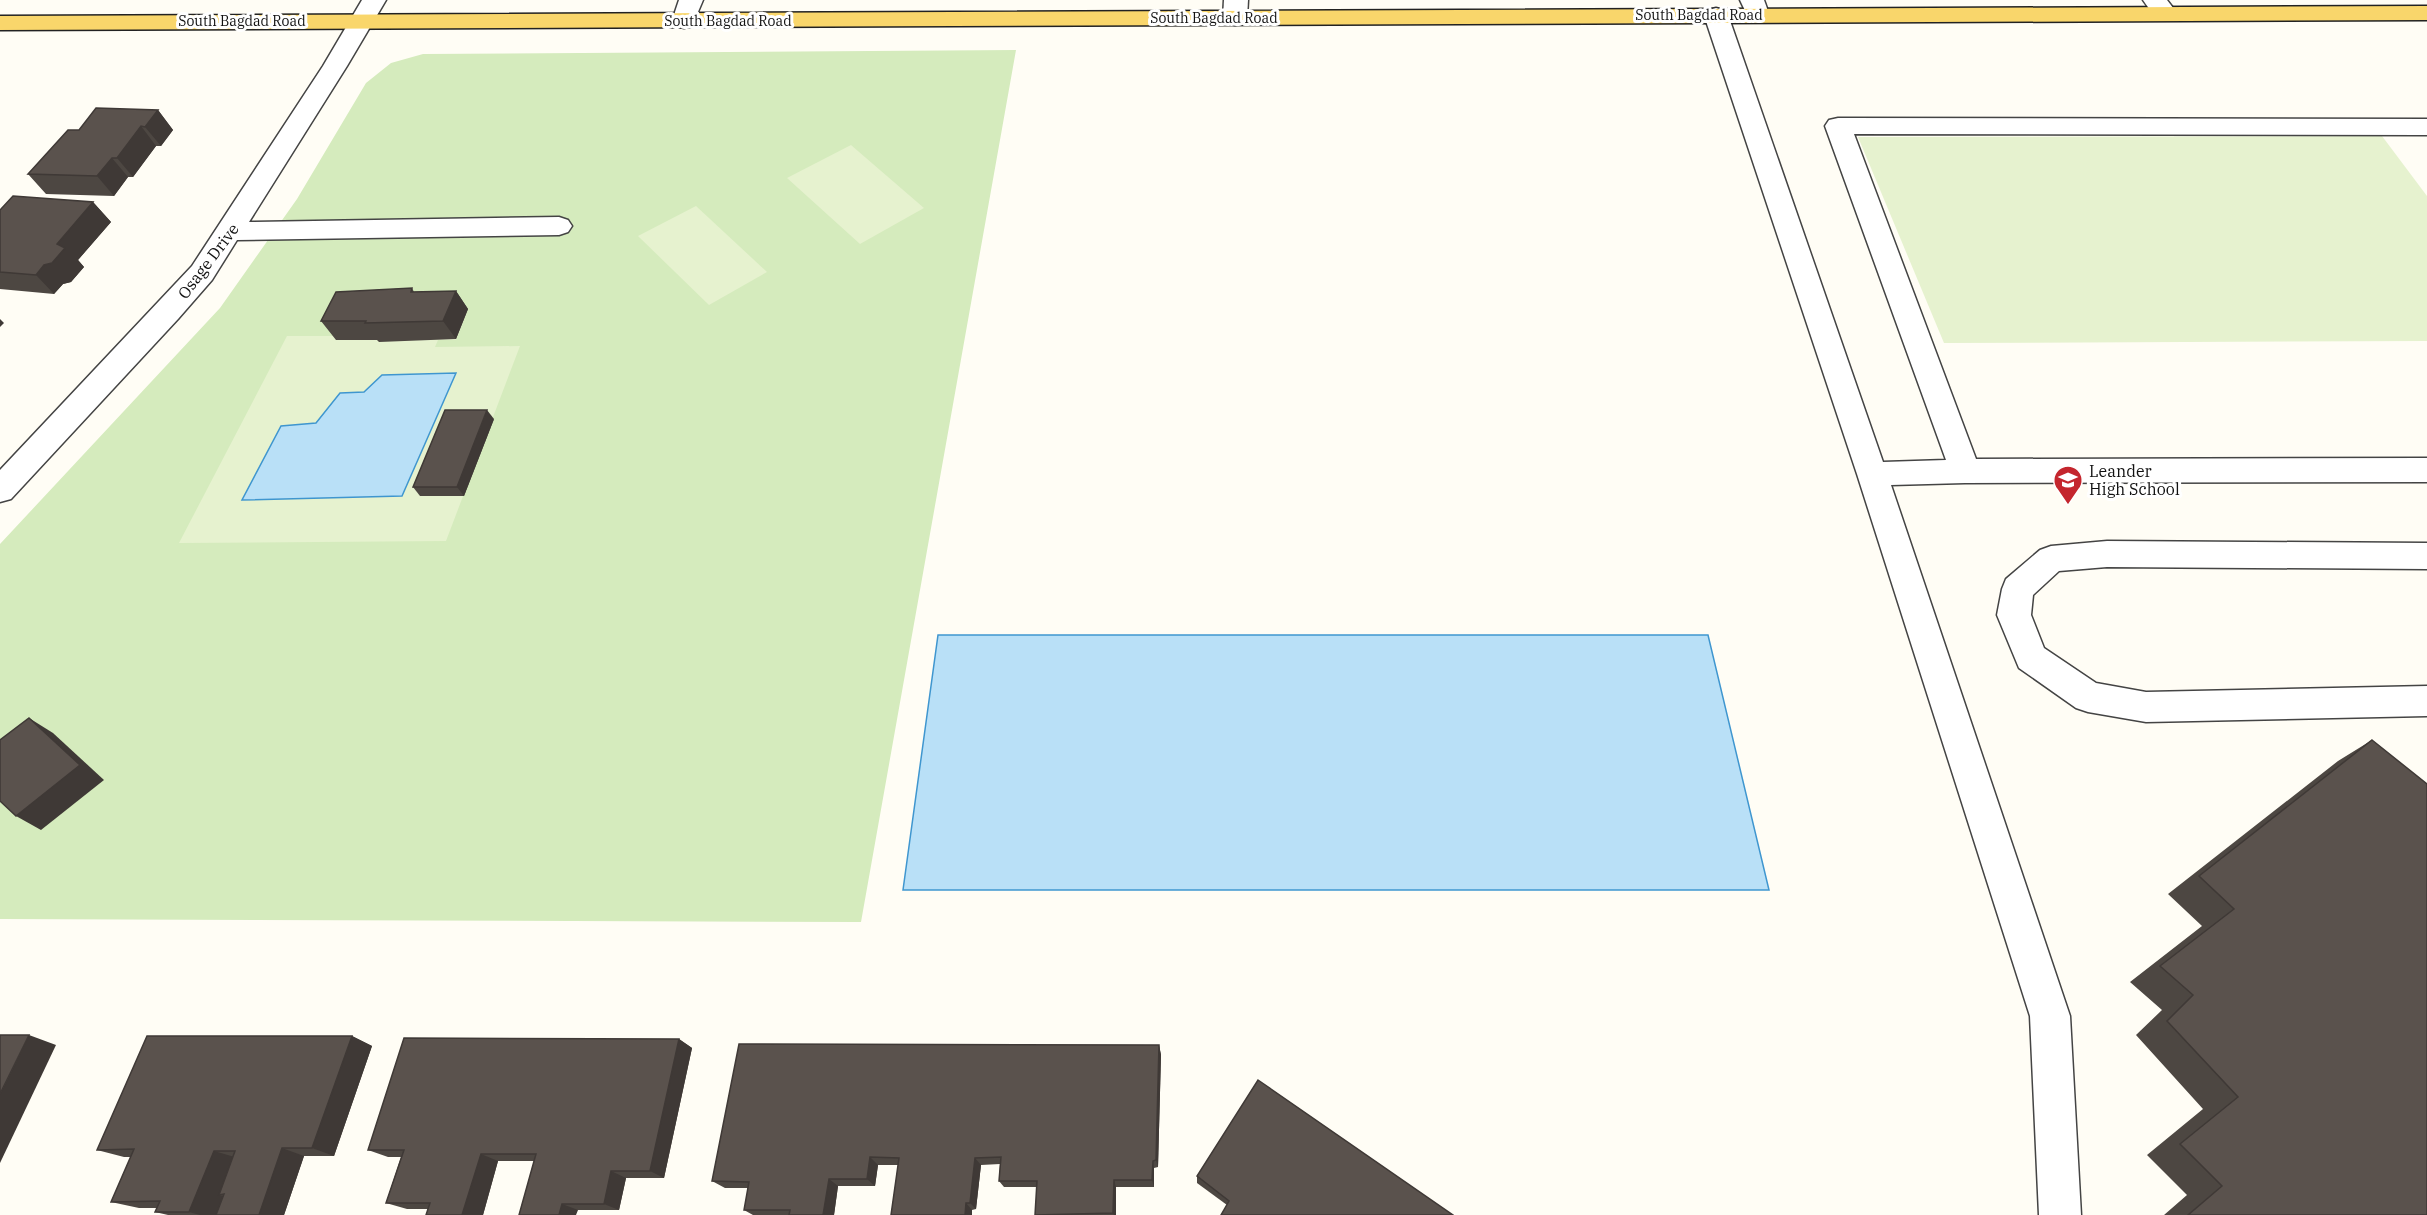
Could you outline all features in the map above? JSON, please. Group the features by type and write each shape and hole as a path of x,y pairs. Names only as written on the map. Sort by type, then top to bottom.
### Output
{"main road":[{"name":"South Bagdad Road","path":"0,23 367,10 1235,9 1716,15 1755,7 2160,7 2427,13"}],"street":[{"name":"Osage Drive","path":"0,490 202,273 335,66 367,10"},
{"path":"1716,15 1872,474 2050,1016 2060,1215"},
{"path":"1965,471 1838,126 2427,127"},
{"path":"231,231 559,226"},
{"path":"1872,474 1965,471 2427,470"},
{"path":"2427,556 2107,554 2051,559 2018,589 2014,615 2031,658 2088,697 2146,707 2427,701"}],"green space":[{"path":"1016,50 861,922 0,919 0,544 220,308 297,199 366,83 391,63 423,54"},
{"path":"2382,136 2427,196 2427,341 1944,343 1858,137"},
{"path":"851,145 924,208 860,244 787,178"},
{"path":"696,206 767,272 709,305 638,236"},
{"path":"468,309 456,340 438,340 435,347 520,346 446,541 179,543 287,336 338,336"}],"water":[{"path":"456,373 402,496 242,500 281,426 316,423 340,393 364,392 382,375"},
{"path":"938,635 1708,635 1769,890 903,890"}],"building":[{"path":"96,108 158,110 145,127 141,126 117,158 112,158 97,176 28,174 68,130 79,130"},
{"path":"13,196 93,202 57,244 65,248 52,263 44,265 36,275 0,272 0,210"},
{"path":"412,288 411,292 456,291 443,321 365,323 366,321 321,321 336,292"},
{"path":"445,410 487,410 457,487 413,487"},
{"path":"29,718 80,765 16,816 0,801 0,740"},
{"path":"2372,740 2427,784 2427,1215 2188,1215 2222,1186 2180,1144 2238,1097 2167,1021 2193,995 2160,966 2234,909 2199,876"},
{"path":"0,1035 29,1035 0,1094"},
{"path":"147,1036 352,1036 312,1148 282,1148 259,1215 216,1215 224,1194 219,1195 235,1151 214,1151 189,1212 155,1212 160,1201 111,1202 134,1149 97,1150"},
{"path":"404,1038 679,1039 650,1171 611,1171 604,1204 562,1204 559,1215 519,1215 536,1154 481,1154 462,1215 426,1215 430,1203 386,1203 404,1150 368,1150"},
{"path":"739,1044 1159,1045 1156,1160 1153,1161 1152,1180 1114,1180 1113,1213 1035,1215 1037,1181 999,1181 1001,1157 975,1158 970,1203 966,1203 965,1215 891,1215 899,1158 870,1157 867,1179 829,1179 823,1215 789,1215 790,1210 744,1210 749,1182 712,1181"},
{"path":"1258,1080 1453,1215 1221,1215 1229,1201 1197,1176"}],"place":[{"name":"Leander High School","path":"2068,506"}]}
